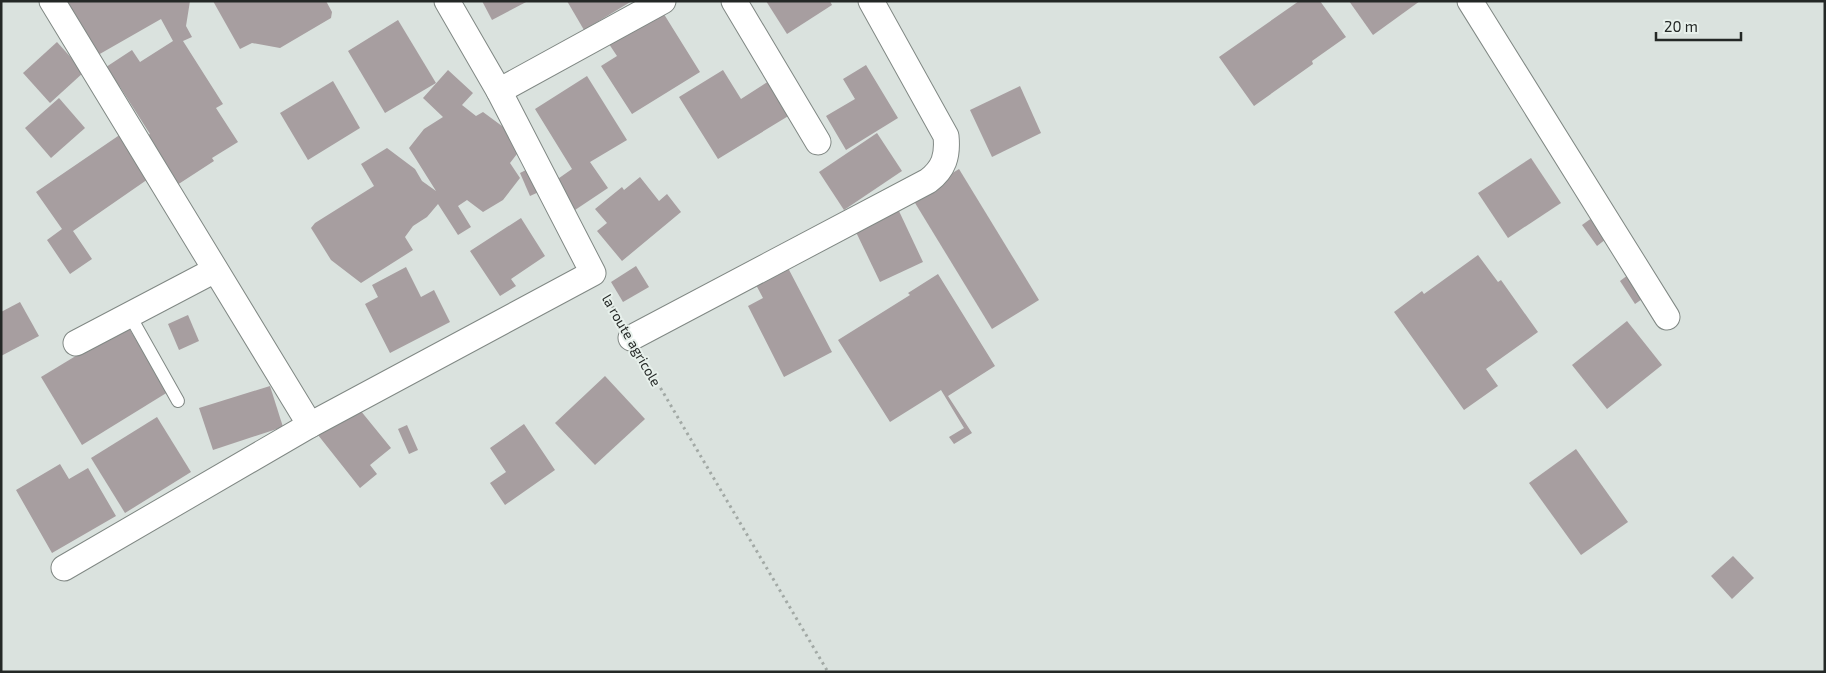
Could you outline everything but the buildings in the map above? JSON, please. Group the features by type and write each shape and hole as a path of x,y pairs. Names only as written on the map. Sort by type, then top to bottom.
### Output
{"street":[{"path":"52,1 310,425"},
{"path":"64,568 310,425 593,273 500,91 447,1"},
{"path":"500,91 663,1"},
{"path":"734,1 818,142"},
{"path":"630,338 928,181 941,168 947,147 946,136 871,1"},
{"path":"1470,1 1667,317"},
{"path":"76,343 216,270"}],"lane":[{"path":"129,314 178,401"}],"path":[{"name":"la route agricole","path":"593,273 828,672"}]}
